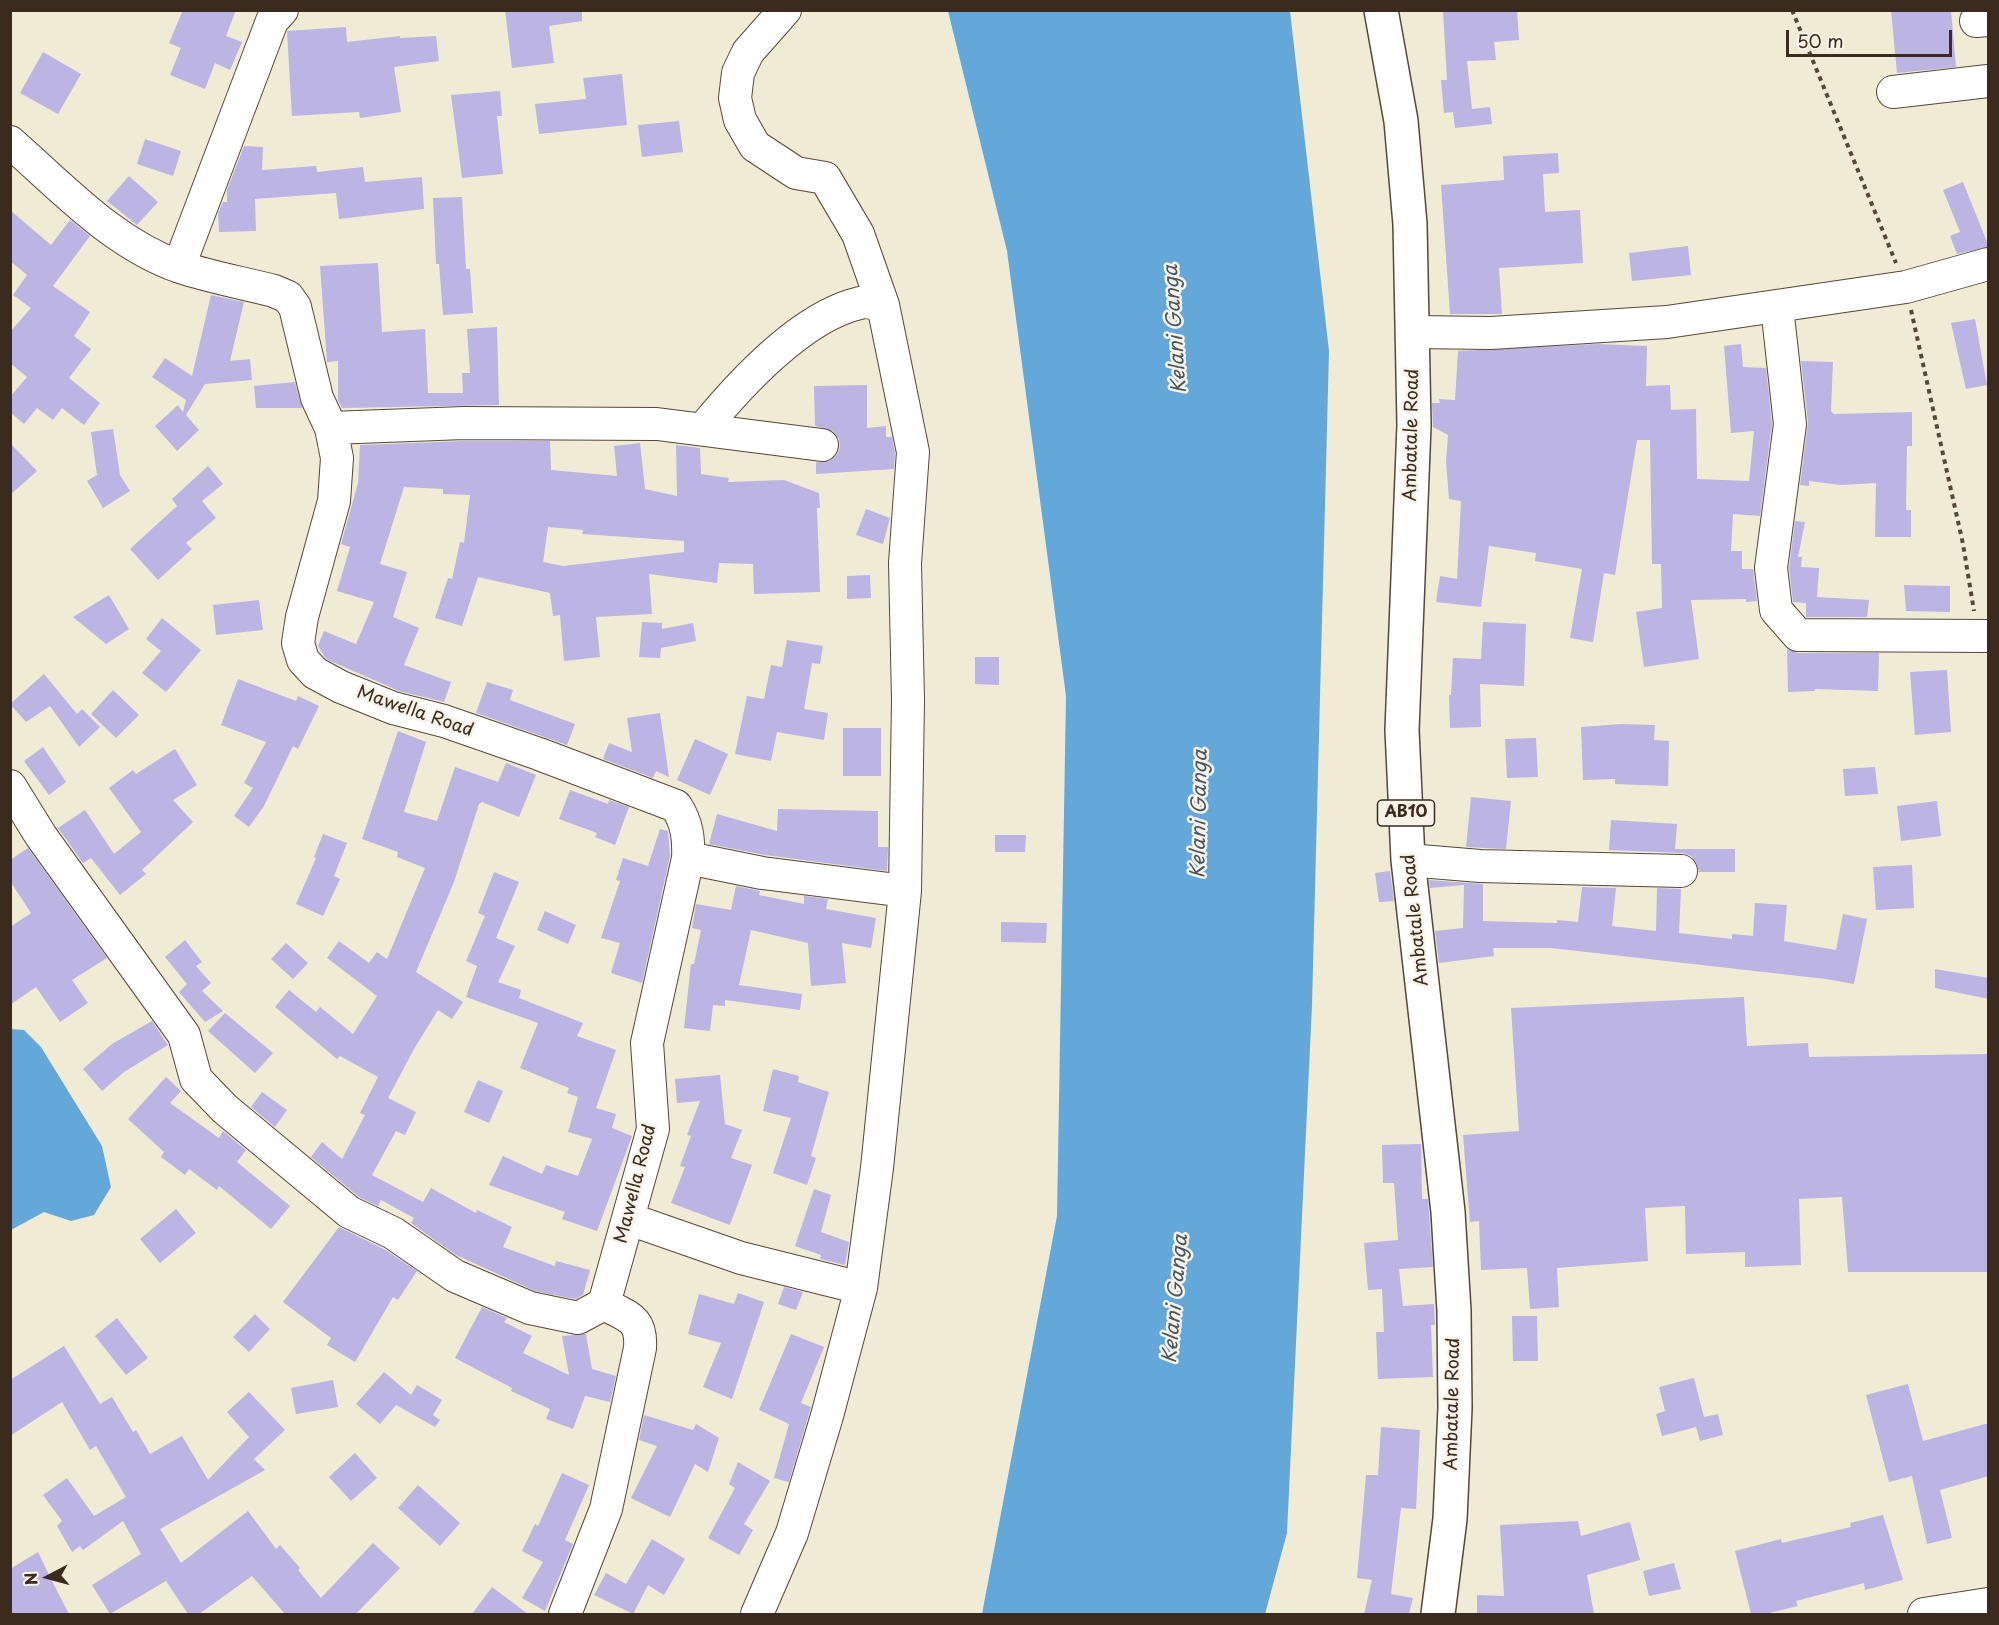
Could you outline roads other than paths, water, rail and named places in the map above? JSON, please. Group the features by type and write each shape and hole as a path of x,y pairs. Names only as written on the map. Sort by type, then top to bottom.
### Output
{"main road":[{"name":"Ambatale Road","path":"1381,10 1401,121 1410,224 1414,425 1402,730 1408,860 1448,1212 1454,1311 1455,1408 1450,1519 1438,1614"}],"street":[{"path":"179,266 272,21 282,10"},
{"path":"757,1614 792,1533 827,1416 861,1288 877,1168 905,891 908,700 905,563 913,452 883,305 858,234 825,178 796,173 755,146 740,120 735,98 738,73 748,52 785,10"},
{"path":"1893,92 1989,81"},
{"name":"Mawella Road","path":"11,145 85,210 129,242 179,266 274,291 288,297 301,321 317,398 331,428 337,458 334,501 302,617 298,643 303,660 315,673 393,708 444,722 529,751 676,806 689,833 688,858 647,1043 653,1130 604,1305"},
{"path":"1413,332 1491,333 1666,322 1906,287 1989,264"},
{"path":"703,429 721,407 789,341 827,316 861,302 883,305"},
{"path":"1777,307 1790,424 1771,568 1776,610 1798,635 1984,637"},
{"path":"331,428 464,423 634,423 703,429 822,445"},
{"path":"10,786 40,836 184,1035 196,1079 225,1109 349,1212 393,1233 455,1276 530,1308 578,1318 604,1305 634,1319 641,1331 640,1348 606,1509 565,1614"},
{"path":"688,858 762,873 905,891"},
{"path":"1408,860 1480,866 1681,871"},
{"path":"629,1220 741,1258 861,1288"},
{"path":"1924,1614 1989,1604"}],"water":[{"name":"Kelani Ganga","path":"948,11 1290,11 1329,351 1312,1005 1287,1533 1265,1614 982,1614 1057,1216 1066,696 1007,251"},
{"path":"11,1029 24,1030 41,1047 102,1146 111,1187 94,1215 71,1221 44,1212 11,1230"}]}
